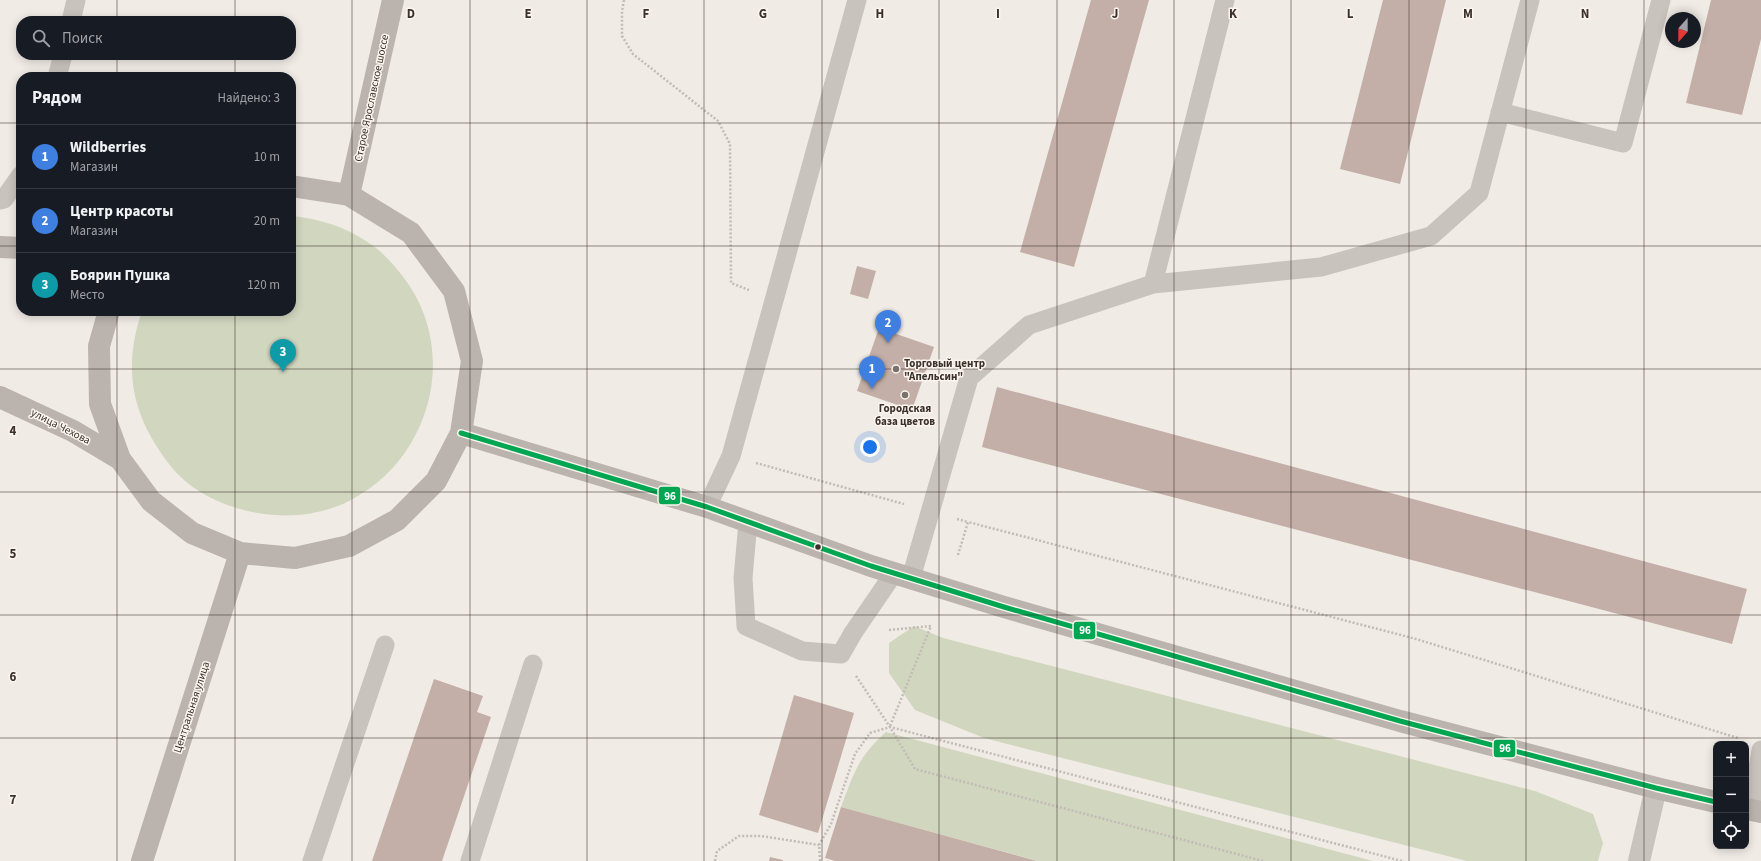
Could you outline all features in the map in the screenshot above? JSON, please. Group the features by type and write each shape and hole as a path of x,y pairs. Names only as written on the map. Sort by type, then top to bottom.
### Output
{"main road":[{"name":"Старое Ярославское шоссе","path":"350,195 393,0"},
{"path":"108,316 99,346 100,404 120,459 151,501 192,533 240,552 295,558 349,546 398,520 436,481 462,433 472,361 454,291 411,233 350,195 296,187"},
{"path":"0,247 16,248"},
{"name":"улица Чехова","path":"0,397 73,431 120,459"},
{"path":"462,433 707,507 902,576 1004,607 1400,721 1656,788 1713,801"},
{"name":"Центральная улица","path":"142,861 240,552"}],"street":[{"path":"1639,861 1656,788"}],"lane":[{"path":"72,16 76,0"},
{"path":"707,507 731,456 857,0"},
{"path":"1153,284 1226,0"},
{"path":"748,522 743,578 746,626 802,651 841,654 853,633 902,576 930,512 969,378 1029,325 1153,284 1321,267 1431,236 1479,193 1530,0"},
{"path":"1500,112 1623,144 1661,0"},
{"path":"58,72 61,60"},
{"path":"0,200 4,199 16,182"},
{"path":"312,861 385,645"},
{"path":"470,861 534,664"},
{"path":"1753,810 1761,750"}],"path":[{"path":"624,0 622,11 622,36 633,54 718,121 730,144 731,283 774,300"},
{"path":"731,456 930,512 1416,639 1738,739"},
{"path":"958,555 968,522"},
{"path":"853,633 931,626 890,727"},
{"path":"841,654 890,727 915,769 1263,861"},
{"path":"820,861 819,845 831,824 855,754 870,733 890,727 1402,861"},
{"path":"715,861 717,851 739,836 761,836 819,845"}],"green space":[{"path":"296,217 322,221 360,237 384,255 404,278 421,307 431,338 433,370 428,402 417,432 400,459 377,483 349,501 329,509 308,514 275,515 250,512 224,504 199,491 178,474 156,446 146,428 134,391 132,372 136,333 141,316 296,316"},
{"path":"914,626 943,638 1535,791 1593,814 1603,843 1598,861 1467,861 984,738 915,710 889,673 889,643"},
{"path":"886,732 1373,861 1038,861 841,807 858,766 869,749"}],"building":[{"path":"1091,0 1149,0 1074,267 1020,252"},
{"path":"1383,0 1446,0 1400,184 1340,169"},
{"path":"1711,0 1761,0 1761,39 1742,115 1686,103 1699,48 1701,48 1701,41"},
{"path":"857,266 876,271 868,299 850,294"},
{"name":"Торговый центр \"Апельсин\"","path":"879,328 934,347 912,410 857,391"},
{"path":"997,387 1747,589 1732,644 982,447"},
{"path":"434,679 483,696 477,712 491,717 442,861 372,861"},
{"path":"794,695 854,713 818,833 759,815"},
{"path":"841,807 1037,861 835,861 825,858"},
{"path":"770,857 783,860 783,861 769,861"}],"transit line":[{"name":"96","path":"461,433 707,507 871,566 1004,607 1400,721 1656,788 1713,801"}],"place":[{"name":"Центр красоты","path":"888,343"},
{"name":"Торговый центр \"Апельсин\"","path":"896,369"},
{"name":"Боярин Пушка","path":"283,372"},
{"name":"Wildberries","path":"872,389"},
{"name":"Городская база цветов","path":"905,395"}]}
